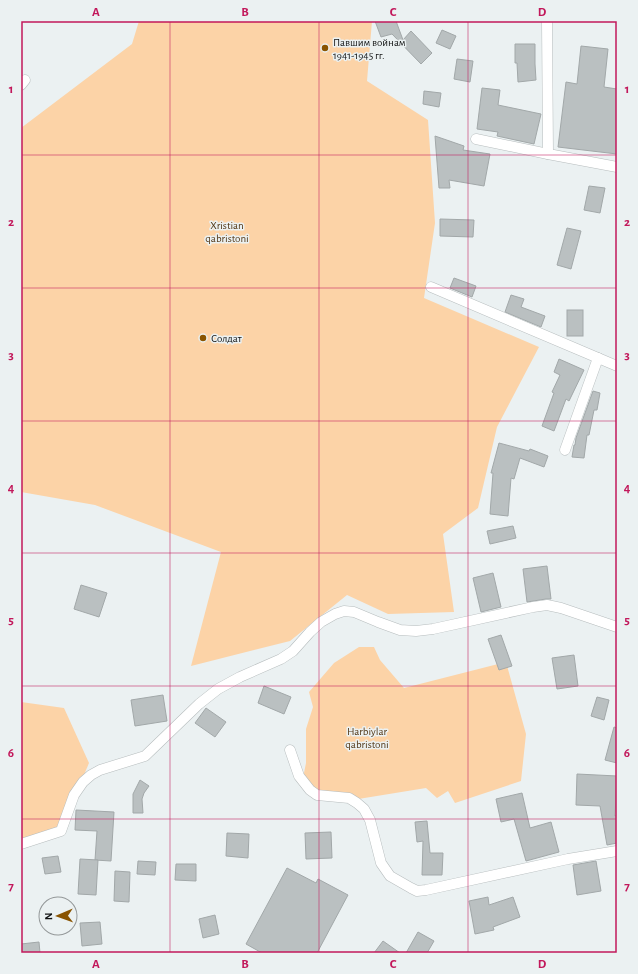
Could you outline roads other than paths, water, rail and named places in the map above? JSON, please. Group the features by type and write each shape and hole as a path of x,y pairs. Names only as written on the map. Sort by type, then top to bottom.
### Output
{"street":[{"path":"547,21 548,154"},
{"path":"476,139 617,166"},
{"path":"430,287 617,366"},
{"path":"565,450 598,358"},
{"path":"21,844 61,831 74,795 83,782 91,775 100,770 145,756 199,704 218,689 240,677 281,660 293,651 321,622 335,614 344,611 354,612 400,630 416,631 433,629 547,605 561,608 617,627"},
{"path":"290,750 299,776 310,790 317,795 349,798 364,809 370,820 381,862 390,876 418,891 568,859 617,851"}],"place":[{"name":"Павшим войнам 1941-1945 гг.","path":"325,48"},
{"name":"Солдат","path":"203,338"}],"park label":[{"name":"Xristian qabristoni","path":"227,231"},
{"name":"Harbiylar qabristoni","path":"367,737"}]}
